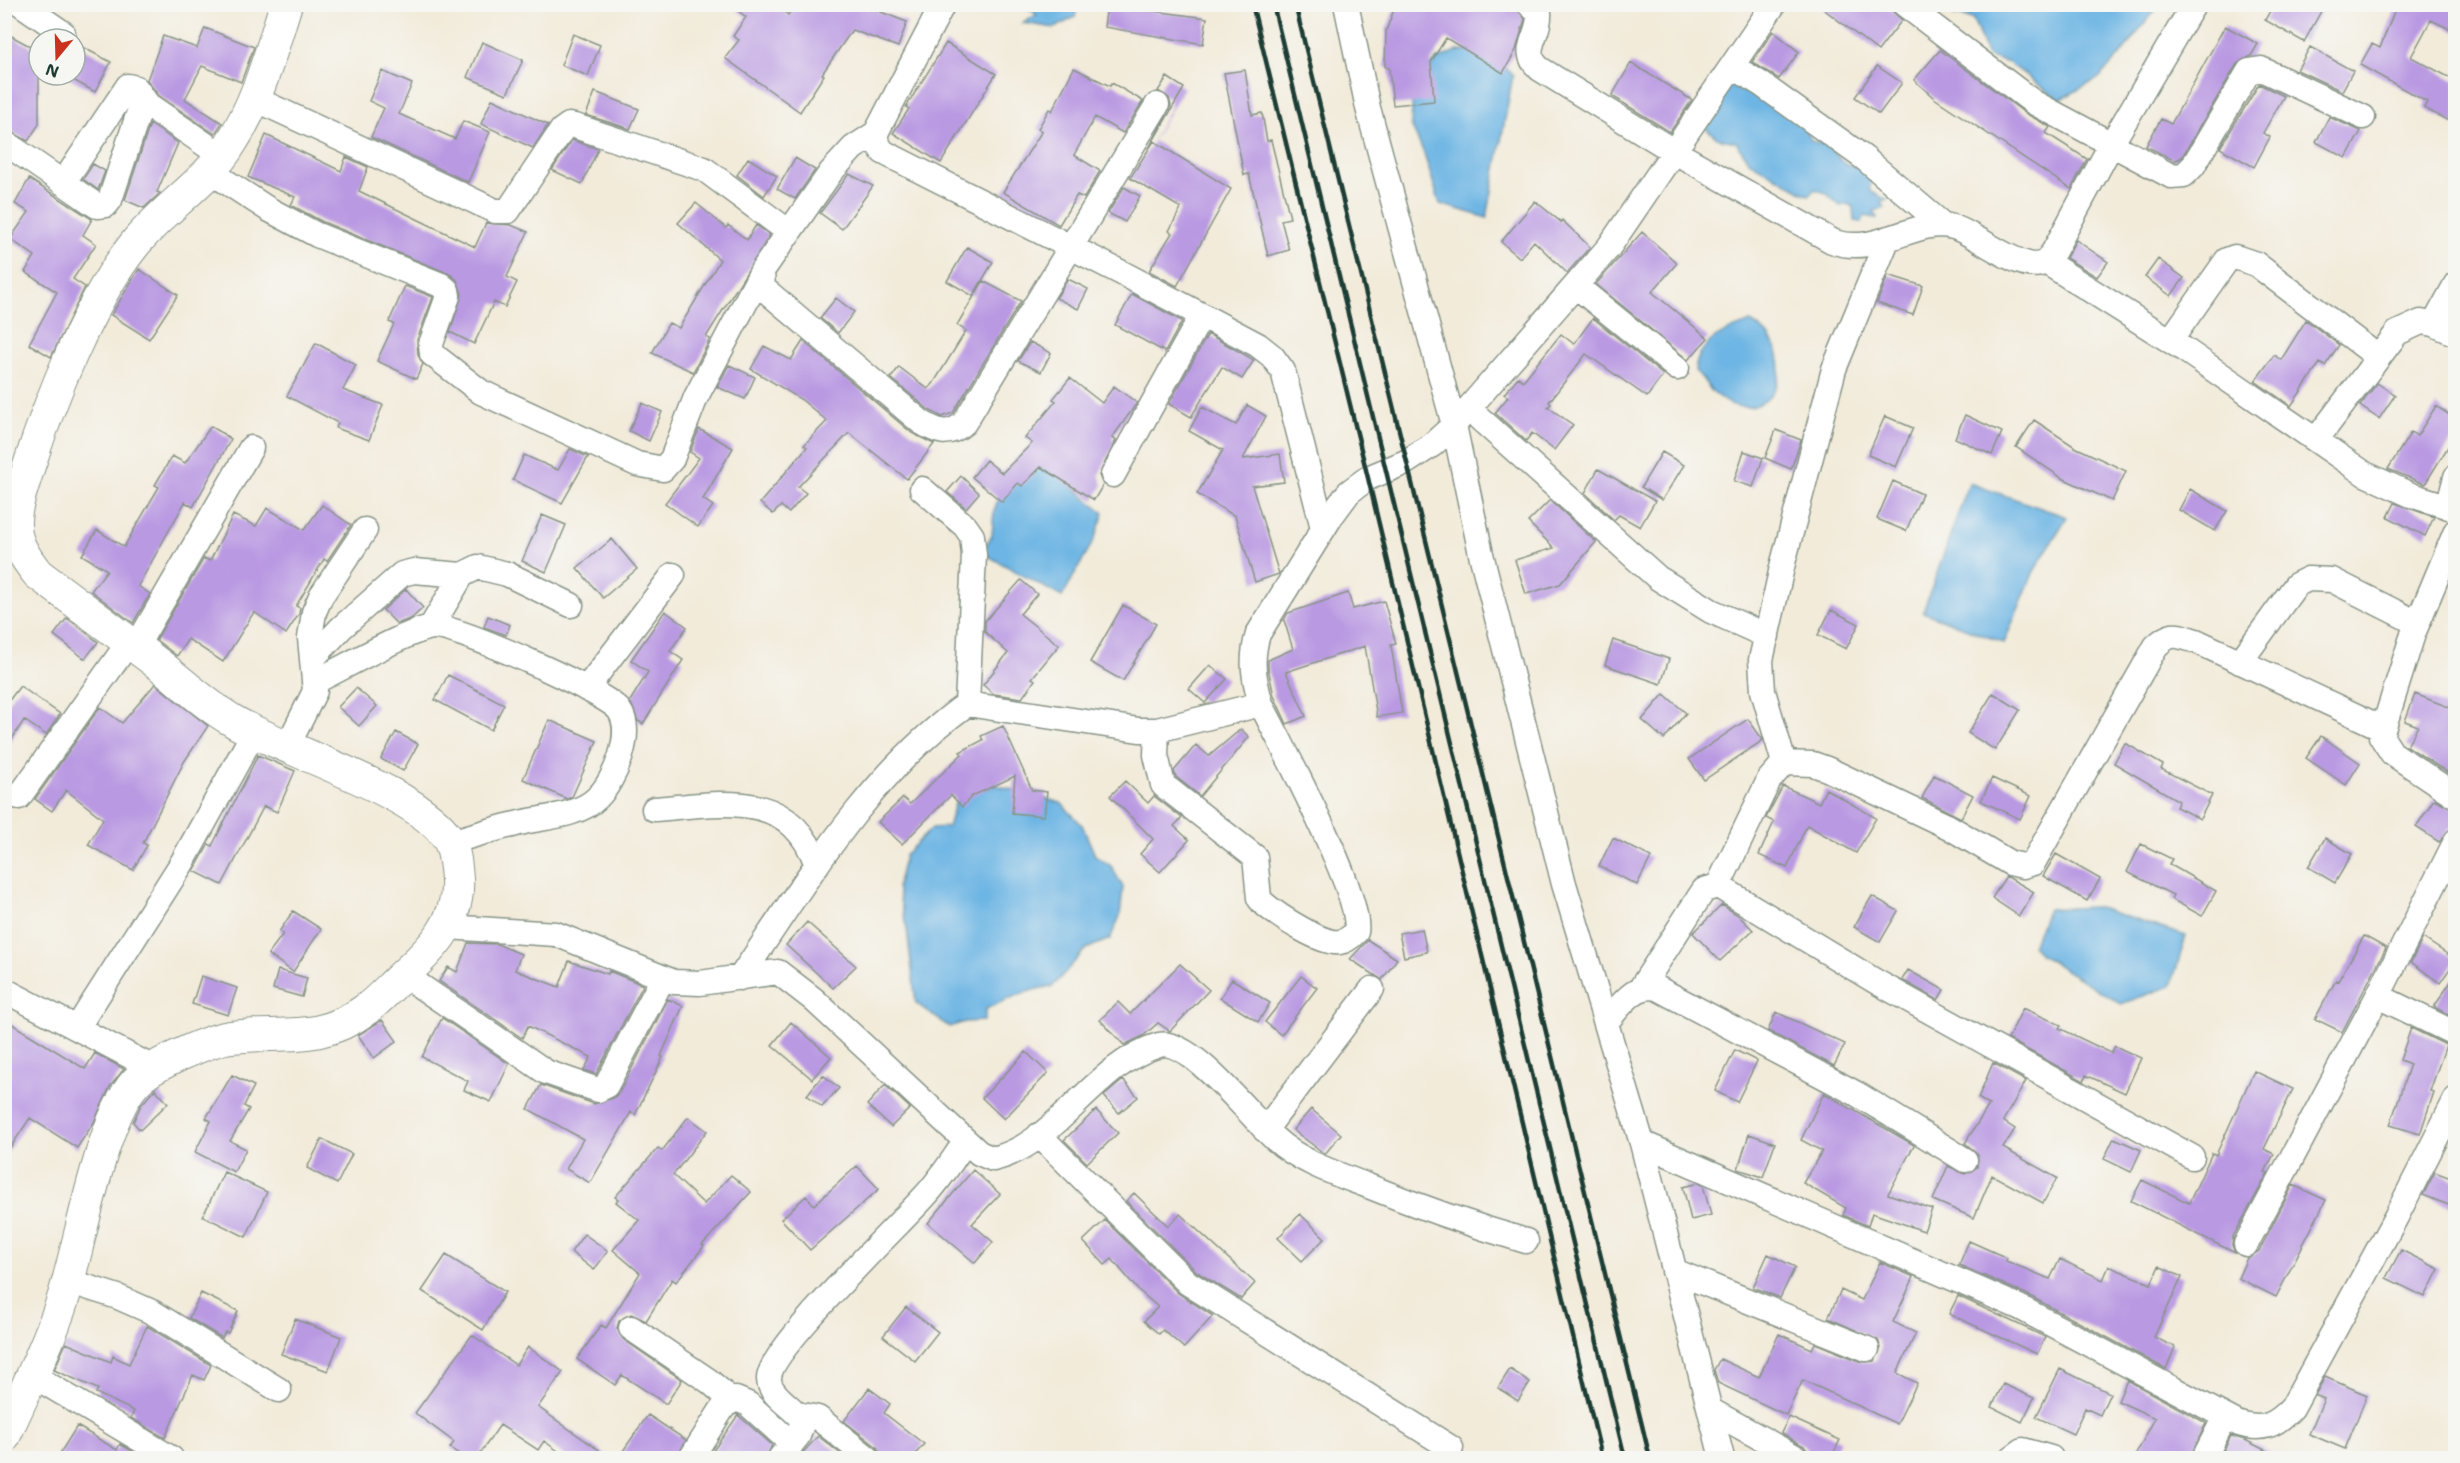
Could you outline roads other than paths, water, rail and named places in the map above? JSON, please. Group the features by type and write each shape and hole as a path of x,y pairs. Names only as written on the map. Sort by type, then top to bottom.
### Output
{"street":[{"path":"21,4 54,27"},
{"path":"4,1437 59,1310 117,1109 140,1078 213,1041 231,1037 288,1036 337,1027 365,1010 430,950 447,927 454,911 458,889 456,861 450,842 438,826 424,814 387,793 254,732 216,710 38,574 25,558 11,547 20,496 44,421 96,306 136,241 215,163 238,131 253,98 286,4"},
{"path":"943,4 876,133 876,141 883,152 1070,246 1258,345 1279,363 1323,528"},
{"path":"1346,4 1368,108 1461,417 1481,554 1564,884 1642,1143 1722,1458"},
{"path":"1529,4 1539,13 1539,23 1529,50 1531,62 1675,152 1832,241 1858,246 1943,225 1958,228 2020,263 2037,265 2046,262 2054,251 2112,143 2194,4"},
{"path":"1157,730 1156,756 1163,785 1255,857 1259,898 1263,903 1307,931 1331,942 1342,942 1356,932 1357,913 1330,845 1261,705 1254,680 1252,655 1258,634 1323,528 1349,492 1368,478 1406,462 1432,445 1461,417 1609,247 1774,4"},
{"path":"1904,4 2033,102 2171,176 2184,175 2193,166 2240,82 2249,71 2261,69 2363,117"},
{"path":"1732,66 1761,84 1864,158 1943,225"},
{"path":"63,183 128,86 136,88 148,105 268,210 317,235 441,285 447,290 448,296 430,349 473,387 501,403 637,464 663,469 672,459 696,397 762,271 840,162 853,148 876,133"},
{"path":"253,98 470,200 502,212 508,211 562,130 569,125 575,126 704,169 789,232"},
{"path":"4,142 97,206 106,205 110,200 139,112 148,105"},
{"path":"762,271 763,288 782,307 921,422 935,430 950,432 964,423 1158,105"},
{"path":"1784,763 1762,691 1761,660 1782,563 1834,369 1888,238"},
{"path":"2170,341 2227,260 2235,257 2256,264 2378,357"},
{"path":"2046,262 2170,341 2378,482 2452,508 2456,477"},
{"path":"2434,324 2456,284"},
{"path":"1576,286 1677,368"},
{"path":"1113,475 1202,315"},
{"path":"2316,440 2397,333 2421,322 2434,324 2456,334"},
{"path":"1461,417 1658,579 1711,611 1767,636"},
{"path":"19,797 132,645 251,448"},
{"path":"922,489 965,526 972,536 974,555 967,704"},
{"path":"286,747 312,700 313,670 310,638 314,612 321,596 365,530"},
{"path":"2456,531 2417,623 2382,728 2384,743 2392,753 2456,796"},
{"path":"313,670 402,574 414,571 462,575 478,567 486,568 507,574 571,605"},
{"path":"431,627 462,575"},
{"path":"586,689 673,575"},
{"path":"2240,662 2296,585 2308,579 2332,580 2417,623"},
{"path":"313,670 431,627 449,629 586,689 618,710 626,729 616,764 597,798 578,810 450,842"},
{"path":"1784,763 1813,764 1827,769 1949,827 2010,863 2024,866 2037,859 2156,646 2167,636 2178,635 2196,641 2382,728"},
{"path":"740,978 839,833 899,766 946,719 967,704 1118,727 1157,730 1261,705"},
{"path":"77,1028 182,862 254,732"},
{"path":"1718,886 1769,780 1784,763"},
{"path":"654,809 730,804 767,810 787,820 799,831 810,846 817,865"},
{"path":"2246,1244 2380,992 2456,841"},
{"path":"1605,1022 1641,988 1704,890 1718,886 1875,981 2192,1157"},
{"path":"447,927 556,934 662,980 700,983 740,978 760,972 778,972 787,976 979,1153 993,1159 1020,1148 1039,1136 1118,1066 1137,1054 1160,1044 1171,1043 1190,1054 1276,1141 1329,1171 1412,1203 1526,1241"},
{"path":"404,975 546,1072 598,1090 606,1086 662,980"},
{"path":"1641,988 1657,988 1831,1080 1965,1160"},
{"path":"1265,1130 1372,989"},
{"path":"4,990 154,1069"},
{"path":"2380,992 2384,999 2456,1034"},
{"path":"1642,1143 2019,1307 2225,1417 2256,1429 2275,1423 2292,1408 2396,1217 2456,1099"},
{"path":"1039,1136 1188,1283 1451,1448"},
{"path":"691,1458 724,1406 730,1400 736,1399 748,1404 786,1451 802,1428 803,1421 773,1391 768,1382 769,1370 815,1312 927,1194 966,1141"},
{"path":"1674,1271 1867,1349"},
{"path":"68,1281 118,1297 152,1312 279,1390"},
{"path":"631,1328 709,1381 730,1400"},
{"path":"32,1375 171,1458"},
{"path":"1710,1410 1797,1458"},
{"path":"798,1414 818,1418 868,1458"},
{"path":"2204,1458 2225,1417"},
{"path":"2012,1458 2023,1450 2051,1458"}],"water":[{"path":"1078,4 1075,17 1055,28 1023,23 1037,15 1024,5"},
{"path":"1943,5 2158,5 2123,52 2099,78 2060,100 2009,63 1987,56 1973,19 1953,15"},
{"path":"1457,51 1488,55 1500,62 1513,75 1487,218 1440,204 1423,151 1411,125 1413,89 1437,59"},
{"path":"1728,85 1743,85 1804,125 1811,140 1819,144 1819,128 1831,135 1836,155 1846,165 1865,166 1870,176 1870,191 1887,200 1881,202 1884,208 1874,211 1877,218 1864,216 1862,222 1854,221 1853,207 1848,204 1840,206 1826,193 1815,189 1809,195 1804,193 1749,161 1736,142 1717,138 1705,127"},
{"path":"1751,322 1769,337 1777,352 1780,368 1778,383 1771,395 1761,403 1748,407 1733,405 1716,395 1695,371 1697,360 1707,344 1723,333"},
{"path":"1016,459 1050,468 1104,513 1095,538 1062,597 981,552 992,536 994,510"},
{"path":"1969,483 2067,517 2034,571 2004,643 1923,612"},
{"path":"996,785 1061,803 1082,825 1095,855 1111,866 1123,887 1120,916 1110,939 1086,949 1052,987 1028,992 986,1009 984,1021 965,1022 949,1027 916,1003 907,929 897,887 905,855 932,828 948,827 956,800"},
{"path":"2096,907 2186,936 2171,986 2121,1004 2041,955 2032,946 2048,909"}],"railway":[{"path":"1252,4 1368,478 1602,1458"},
{"path":"1273,4 1625,1458"},
{"path":"1295,4 1650,1458"}]}
